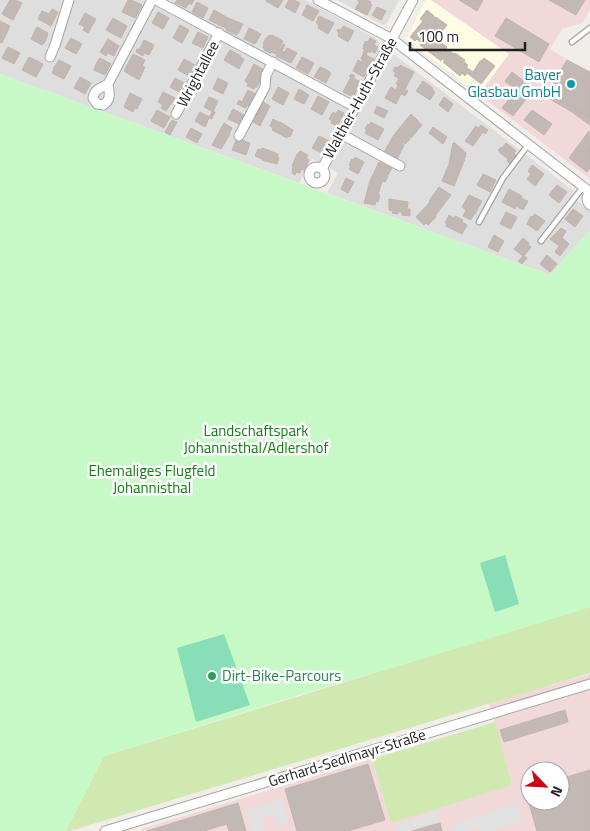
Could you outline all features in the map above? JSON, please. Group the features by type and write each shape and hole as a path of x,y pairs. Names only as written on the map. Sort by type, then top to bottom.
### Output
{"street":[{"path":"50,57 68,0"},
{"path":"108,84 152,0"},
{"name":"Wrightallee","path":"156,0 168,3 219,34 355,107"},
{"path":"318,0 392,39 588,190 587,201 590,205"},
{"name":"Walther-Huth-Straße","path":"322,169 413,0"},
{"name":"Wrightallee","path":"176,114 219,34"},
{"path":"240,136 265,87 266,75 273,62"},
{"path":"341,134 400,166"},
{"name":"Gerhard-Sedlmayr-Straße","path":"105,831 590,684"}],"lane":[{"path":"572,42 590,28"},
{"path":"480,222 503,178 528,144"},
{"path":"541,241 588,190"}],"shaded area":[{"path":"0,0 144,0 350,109 321,163 312,159 299,183 0,74"},
{"path":"171,0 305,0 376,38 383,47 354,101 172,5"},
{"path":"337,0 399,0 387,23 383,25"},
{"path":"426,0 431,0 509,54 479,94 406,39"},
{"path":"431,0 590,0 590,10 582,23 562,29 550,49 590,73 590,179 479,94 509,54"},
{"path":"390,53 574,191 571,196 590,211 590,230 550,275 327,193 338,173 329,168"},
{"path":"590,674 590,831 142,831 141,829 372,759 391,823 512,784 489,703"},
{"path":"281,800 289,824 279,827 275,814 260,819 264,831 252,831 246,811"},
{"path":"517,804 522,821 489,831 482,831 480,828 471,831 455,831 453,824"},
{"path":"437,811 440,823 412,831 398,831 396,825"}],"green space":[{"name":"Landschaftspark Johannisthal/Adlershof","path":"0,74 550,275 590,230 590,607 104,756 66,831 0,831"},
{"path":"505,555 519,604 495,612 480,563"},
{"path":"590,607 590,673 66,831 104,756"},
{"name":"Dirt-Bike-Parcours","path":"224,634 250,705 196,722 177,648"},
{"path":"495,722 512,785 391,823 372,759"}],"building":[{"path":"10,0 22,3 13,20 2,14"},
{"path":"128,0 142,5 135,18 122,12"},
{"path":"177,0 194,0 186,8 175,3"},
{"path":"266,0 283,0 278,8"},
{"path":"289,0 300,3 295,13 285,7"},
{"path":"358,0 371,2 370,4 372,5 367,15 355,9 359,3"},
{"path":"459,0 483,0 477,11"},
{"path":"549,0 585,0 576,15"},
{"path":"197,2 208,8 203,18 192,12"},
{"path":"307,5 319,11 313,21 302,15"},
{"path":"377,7 386,11 381,20 372,15"},
{"path":"52,9 58,12 51,26 38,19 42,11 49,14"},
{"path":"214,10 228,18 223,27 209,20"},
{"path":"427,10 435,18 447,25 440,34 433,29 428,35 437,39 454,54 465,60 464,62 468,65 460,76 443,62 445,60 442,59 441,61 420,45 422,43 417,39 415,41 410,37 423,21 420,19"},
{"path":"158,12 169,18 163,29 152,23"},
{"path":"85,13 96,19 88,33 83,30 85,27 79,24"},
{"path":"319,16 334,23 328,34 318,28 319,25 316,23"},
{"path":"113,18 127,26 121,38 106,30"},
{"path":"228,18 243,24 237,35 226,30 223,26"},
{"path":"506,18 549,44 539,62 495,36"},
{"path":"0,21 10,26 2,43 0,42"},
{"path":"180,25 189,30 182,43 173,38"},
{"path":"343,26 354,31 348,42 338,36 337,30 342,29"},
{"path":"37,27 48,33 42,45 31,39"},
{"path":"249,28 261,34 255,44 244,39"},
{"path":"198,32 208,37 203,48 192,43"},
{"path":"269,35 283,41 276,54 270,53 263,48 263,44"},
{"path":"71,38 82,44 76,54 65,48"},
{"path":"370,38 376,41 374,45 378,47 375,53 368,51 366,55 363,53 365,50 363,46"},
{"path":"108,39 119,46 114,56 108,53 106,56 100,52"},
{"path":"144,40 154,45 149,55 144,53 143,56 136,52"},
{"path":"283,44 285,45 282,51 285,52 287,48 297,53 291,63 276,56"},
{"path":"8,47 20,53 14,64 2,58"},
{"path":"230,50 244,59 239,69 224,60"},
{"path":"133,54 145,60 142,66 145,67 139,80 124,71"},
{"path":"363,54 374,59 364,77 353,71 358,60 362,62"},
{"path":"29,57 43,64 36,77 22,70"},
{"path":"302,57 314,63 308,74 296,68"},
{"path":"100,58 111,64 105,75 94,70"},
{"path":"484,58 495,66 481,84 467,73 465,76 462,73 466,67 473,72"},
{"path":"184,59 195,65 189,76 178,70"},
{"path":"59,60 71,66 64,79 52,73"},
{"name":"Bayer Glasbau GmbH","path":"567,60 590,72 590,125 545,96"},
{"path":"254,64 266,71 254,89 247,86 248,83 245,81"},
{"path":"400,65 414,72 405,89 396,84 399,78 394,76 396,73 393,71 395,67 398,68"},
{"path":"320,67 331,73 326,83 314,77"},
{"path":"512,72 534,89 513,116 502,108 516,90 505,81"},
{"path":"570,73 590,85 590,117 556,98"},
{"path":"351,74 355,76 353,78 361,82 353,97 343,92"},
{"path":"80,77 91,83 85,94 74,88"},
{"path":"175,78 184,83 179,92 170,87"},
{"path":"218,78 228,83 223,94 213,89"},
{"path":"423,81 433,88 435,92 430,100 416,91"},
{"path":"398,85 408,91 405,96 401,94 396,104 385,98 391,87 396,90"},
{"path":"278,87 289,93 283,105 272,99"},
{"path":"299,89 309,95 304,104 294,99"},
{"path":"248,90 258,95 251,107 247,105 246,108 237,104 239,100 242,102"},
{"path":"163,92 175,98 166,111 161,108 163,105 158,102"},
{"path":"130,93 142,99 137,109 135,108 133,112 124,107"},
{"path":"318,96 329,102 322,115 311,109"},
{"path":"209,97 218,101 213,111 215,112 214,115 211,114 212,111 204,107"},
{"path":"444,97 453,104 448,112 439,105"},
{"path":"263,102 270,106 260,126 253,122"},
{"path":"377,106 388,111 384,118 374,113"},
{"path":"233,109 244,115 239,124 228,119"},
{"path":"157,110 170,117 164,128 151,121"},
{"path":"338,110 344,113 337,126 331,123 332,121 329,119 333,112 336,114"},
{"path":"532,110 552,124 544,135 524,120"},
{"path":"200,112 209,117 211,114 213,116 212,119 209,118 205,127 195,121"},
{"path":"411,114 422,125 411,138 407,137 410,139 405,144 403,142 402,144 404,145 397,159 384,152 394,135"},
{"path":"273,119 293,130 290,137 288,136 287,138 272,130 273,128 270,126"},
{"path":"172,120 177,122 170,135 165,132"},
{"path":"371,122 384,129 378,140 365,133 367,130 365,129"},
{"path":"224,123 232,128 221,149 212,145"},
{"path":"481,125 488,130 485,134 483,132 473,146 465,141 476,126 478,128"},
{"path":"433,127 447,137 443,144 429,133"},
{"path":"191,128 202,134 197,143 186,137"},
{"path":"589,131 590,168 587,172 569,158"},
{"path":"319,136 329,141 323,154 312,148"},
{"path":"237,138 250,143 246,155 232,150"},
{"path":"453,143 466,153 465,158 462,159 465,159 454,186 442,181 449,164"},
{"path":"506,143 516,151 514,153 516,155 510,164 507,161 508,159 498,150"},
{"path":"262,148 278,154 277,164 255,156 258,149 261,150"},
{"path":"300,151 308,155 306,158 309,160 304,170 301,169 300,173 296,172 295,175 292,173 292,166"},
{"path":"355,157 364,162 358,174 349,169 352,159 354,160"},
{"path":"379,162 392,168 388,175 385,175 388,176 385,182 382,181 378,202 376,201 375,205 364,203 370,181"},
{"path":"532,165 544,174 535,186 527,179 531,174 528,171"},
{"path":"483,174 496,180 490,192 477,185"},
{"path":"346,178 354,182 348,193 341,189"},
{"path":"557,185 567,192 559,203 549,195"},
{"path":"439,187 451,195 436,217 428,225 426,223 424,225 416,217 430,202"},
{"path":"509,189 528,201 523,210 516,206 515,209 502,202"},
{"path":"469,195 482,201 471,220 463,216 466,210 462,207"},
{"path":"389,199 408,202 407,209 410,209 410,216 402,215 402,212 398,212 398,214 392,213 393,211 389,210"},
{"path":"573,209 583,216 575,227 565,219"},
{"path":"506,212 517,217 511,229 500,224"},
{"path":"535,214 545,221 537,231 527,224 531,216"},
{"path":"449,215 463,220 462,222 467,225 462,234 446,226 447,224 445,223"},
{"path":"561,228 566,231 562,238 569,244 560,256 555,252 559,246 550,239"},
{"path":"494,235 504,241 498,252 488,247"},
{"path":"523,238 531,247 524,256 527,258 522,264 518,261 523,256 514,249"},
{"path":"547,255 557,264 550,272 540,264"},
{"path":"565,710 568,722 504,742 500,730"},
{"path":"368,764 385,820 348,831 297,831 285,789"},
{"path":"590,770 590,831 537,831 531,811 570,811 570,776"},
{"path":"238,803 246,831 229,831 227,824 204,831 147,831"},
{"path":"440,823 442,831 412,831"}],"place":[{"name":"Bayer Glasbau GmbH","path":"571,84"},
{"name":"Dirt-Bike-Parcours","path":"212,676"}],"park label":[{"name":"Ehemaliges Flugfeld Johannisthal","path":"152,480"}]}
